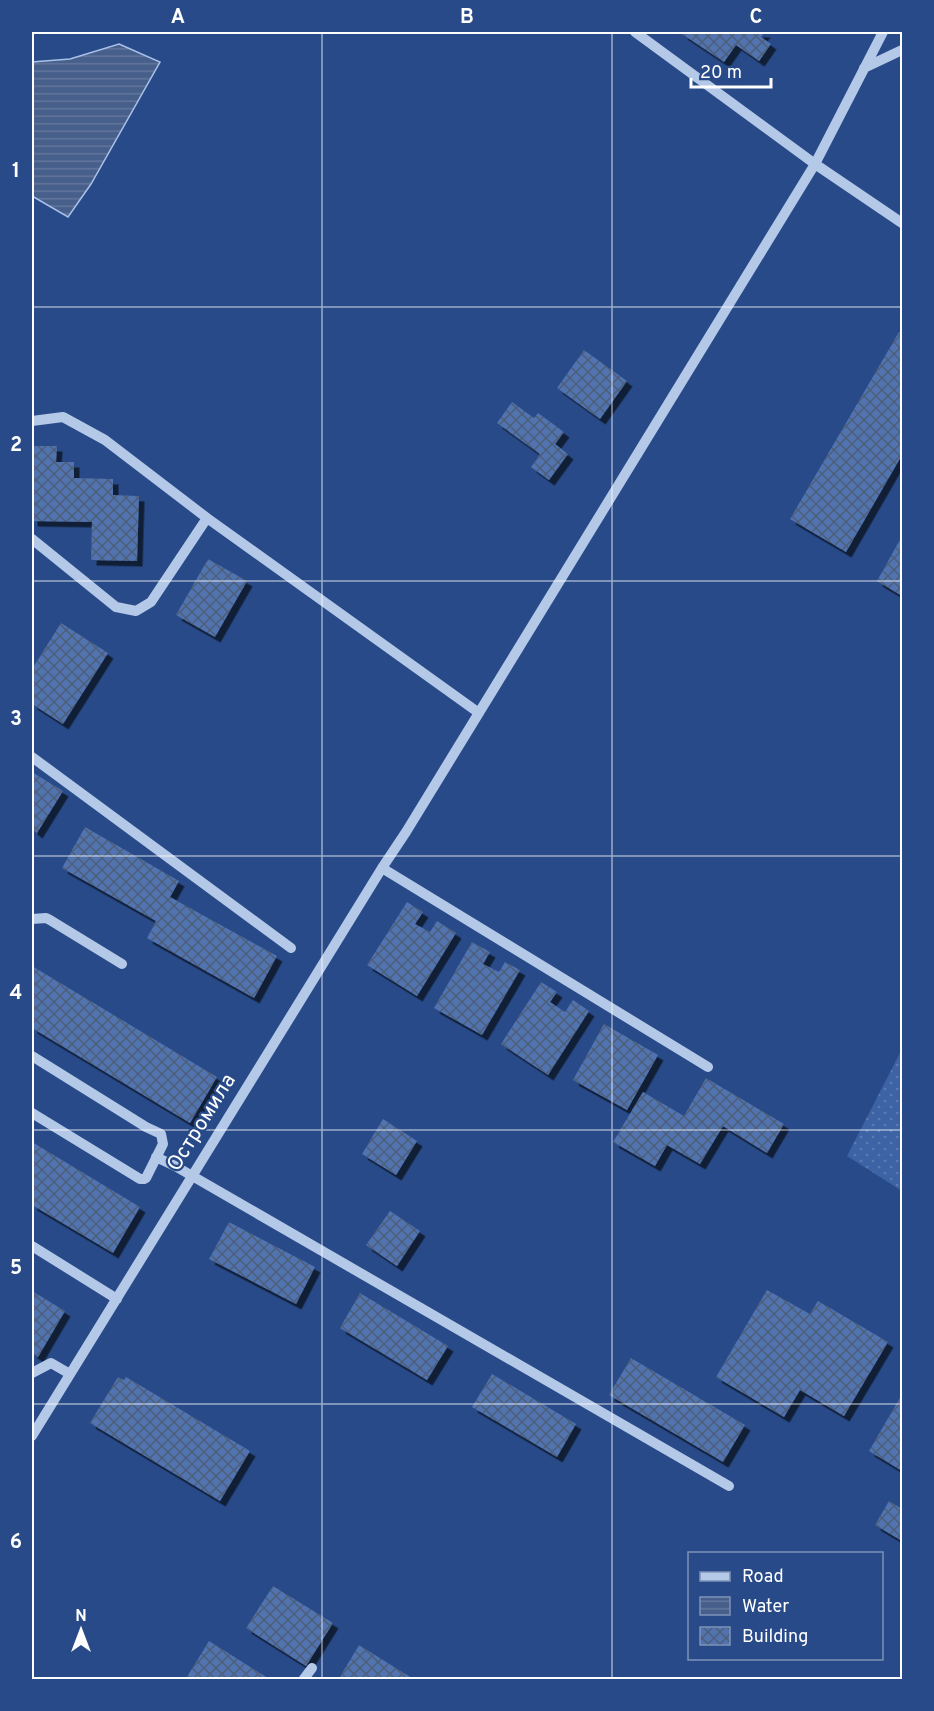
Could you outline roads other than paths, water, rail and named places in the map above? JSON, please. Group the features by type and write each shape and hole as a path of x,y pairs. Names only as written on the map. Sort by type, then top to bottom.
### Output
{"street":[{"path":"635,32 815,164 903,223"},
{"name":"Остромила","path":"32,1436 406,832 815,164 883,32"},
{"path":"864,68 903,50"},
{"path":"32,421 63,417 105,440 207,518 479,713"},
{"path":"32,539 116,607 136,611 151,602 207,518"},
{"path":"32,757 291,948"},
{"path":"382,868 708,1067"},
{"path":"32,919 50,920 122,964"},
{"path":"32,1056 161,1134 163,1144 146,1178 140,1179 32,1113"},
{"path":"156,1157 729,1486"},
{"path":"32,1246 117,1299"},
{"path":"32,1373 51,1363 70,1374"},
{"path":"303,1680 312,1668"}],"water":[{"path":"119,44 160,62 91,184 68,217 32,196 32,62 70,59"}]}
